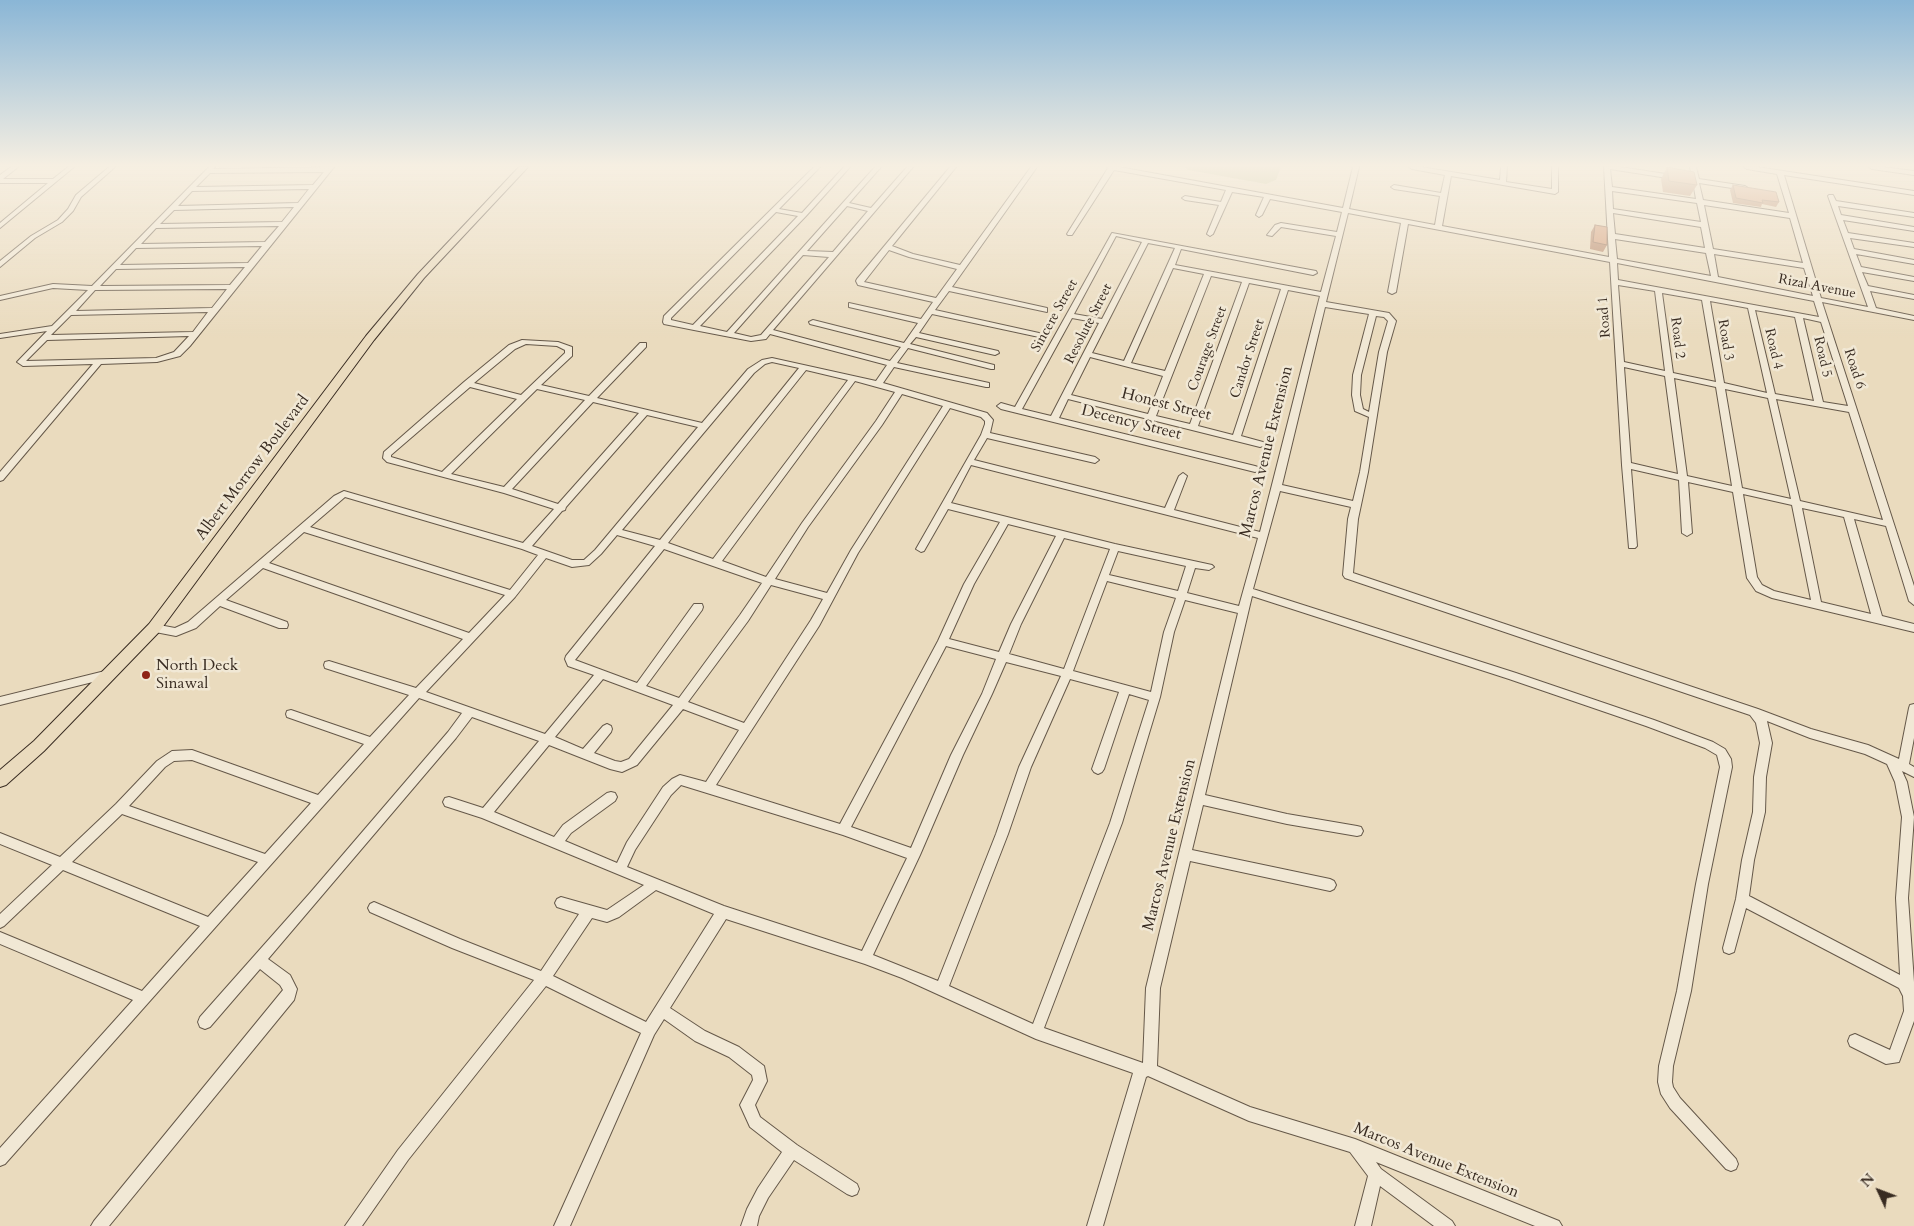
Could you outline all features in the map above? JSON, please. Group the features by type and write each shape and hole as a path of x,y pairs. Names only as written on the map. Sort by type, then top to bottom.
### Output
{"main road":[{"name":"Albert Morrow Boulevard","path":"0,780 39,746 154,628 370,338 421,276 470,224"}],"street":[{"path":"0,265 33,237 56,224"},
{"path":"270,224 154,226 22,360 22,363 165,359 180,351 284,224"},
{"path":"760,224 666,319 670,323 755,339 762,337 861,224"},
{"path":"694,328 795,224"},
{"path":"729,334 828,224"},
{"path":"907,224 860,282 937,301"},
{"path":"878,384 992,224"},
{"path":"1070,234 1076,224"},
{"path":"1210,234 1215,224"},
{"name":"Marcos Avenue Extension","path":"1341,224 1324,299 1248,591 1184,854 1153,988 1145,1070 1249,1114 1355,1146 1554,1226"},
{"path":"1392,292 1405,224"},
{"name":"Rizal Avenue","path":"1417,224 1914,318"},
{"name":"Road 1","path":"1612,224 1632,546"},
{"path":"1699,224 1704,225 1715,279"},
{"name":"Road 6","path":"1794,224 1914,601"},
{"path":"1841,224 1853,251 1873,310"},
{"path":"1884,224 1914,229"},
{"path":"1270,236 1277,226 1281,225 1339,234"},
{"name":"Sincere Street","path":"1017,410 1114,234 1146,240"},
{"path":"1845,235 1914,246"},
{"path":"1612,236 1807,266"},
{"path":"1146,240 1313,273"},
{"name":"Resolute Street","path":"1054,419 1146,240"},
{"path":"135,246 268,244"},
{"path":"888,247 911,256 960,267"},
{"path":"1126,364 1179,247"},
{"path":"1853,251 1914,262"},
{"path":"803,253 836,254"},
{"path":"114,267 250,265"},
{"path":"1171,266 1285,287 1373,314 1389,316 1392,321 1383,352 1361,489 1355,505 1350,560 1346,572 1351,578 1754,712 1810,733 1868,750 1909,770 1914,708"},
{"path":"1859,269 1914,279"},
{"path":"1151,417 1208,272"},
{"name":"Courage Street","path":"1193,428 1246,280"},
{"path":"1615,282 1825,320"},
{"path":"0,298 52,286 93,288 232,287"},
{"name":"Candor Street","path":"1236,438 1285,287"},
{"path":"947,288 1044,310"},
{"path":"1865,288 1914,296"},
{"name":"Road 2","path":"1658,290 1670,375 1670,391 1682,478 1687,533"},
{"name":"Road 3","path":"1706,299 1752,578 1759,588 1766,592 1914,628"},
{"path":"852,305 922,322"},
{"name":"Road 4","path":"1751,307 1796,502 1817,605"},
{"path":"69,313 214,310"},
{"path":"930,311 1036,335"},
{"path":"1373,314 1357,375 1356,395 1358,409 1363,413 1374,416"},
{"path":"1070,315 1104,322"},
{"name":"Road 5","path":"1799,316 1819,404"},
{"path":"813,322 991,367"},
{"path":"0,336 29,330 54,328"},
{"path":"768,331 892,364 986,386"},
{"path":"44,338 194,334"},
{"path":"914,334 995,353"},
{"path":"444,475 569,354 570,351 558,344 521,343 510,349 387,454 390,460 444,475 506,490 562,508"},
{"path":"506,490 643,345"},
{"path":"1088,354 1167,374"},
{"path":"154,628 172,632 187,628 220,602 337,498 344,494 525,547 572,564 586,563 751,372 762,362 777,360 900,390 984,415 989,420 985,435 921,549"},
{"path":"0,478 98,362"},
{"path":"746,728 680,705 640,687 572,663 570,659 804,367"},
{"path":"1621,368 1670,375 1771,396 1854,410"},
{"path":"716,562 853,378"},
{"path":"467,384 523,398"},
{"path":"535,386 704,426"},
{"path":"330,665 547,739 614,766 628,766 680,705 744,618 805,525 879,423 900,390"},
{"name":"Honest Street","path":"1066,396 1260,444"},
{"path":"708,788 815,623 854,552 948,404"},
{"name":"Decency Street","path":"1001,406 1255,469"},
{"path":"525,547 562,508 645,412"},
{"path":"985,435 1095,460"},
{"path":"970,462 1263,536"},
{"path":"1626,465 1890,524"},
{"path":"1168,513 1183,476"},
{"path":"1276,487 1355,505"},
{"path":"945,505 1115,547 1209,567"},
{"path":"1848,515 1877,618"},
{"path":"844,830 943,642 969,584 1005,521"},
{"path":"303,528 512,594"},
{"path":"615,531 661,544 768,581 829,597"},
{"path":"865,958 914,854 1016,624 1061,534"},
{"path":"941,990 1002,834 1025,768 1067,674 1115,547"},
{"path":"0,1157 268,860 371,742 512,594 544,554"},
{"path":"262,564 470,637"},
{"path":"1036,1032 1116,823 1155,697 1169,632 1192,564"},
{"path":"1104,577 1244,611"},
{"path":"1248,591 1521,679 1650,723 1708,745 1721,752 1726,759 1726,767 1702,884 1684,991 1666,1066 1665,1082 1666,1089 1675,1103 1732,1164"},
{"path":"220,602 283,625"},
{"path":"640,687 698,607"},
{"path":"943,642 1003,656 1155,697"},
{"path":"0,701 112,673"},
{"path":"485,814 602,673"},
{"path":"1098,770 1125,690"},
{"path":"205,1022 452,735 469,712"},
{"path":"1729,948 1742,899 1758,812 1760,777 1765,753 1763,725 1754,712"},
{"path":"291,714 371,742"},
{"path":"585,755 607,729"},
{"path":"0,922 172,756 185,754 319,801"},
{"path":"1855,1041 1882,1055 1894,1057 1912,1011 1908,986 1902,898 1908,817 1901,782 1891,761"},
{"path":"620,870 631,846 673,785 680,780 844,830 914,854"},
{"path":"556,843 566,829 611,797"},
{"path":"1198,799 1286,819 1357,831"},
{"path":"449,802 485,814 722,912 865,958 1036,1032 1145,1070 1095,1226"},
{"path":"120,808 268,860"},
{"path":"0,838 210,924"},
{"path":"1184,854 1330,885"},
{"path":"562,903 607,916 615,913 655,884"},
{"path":"1742,899 1908,986"},
{"path":"374,908 457,944 544,978 649,1030"},
{"path":"353,1226 403,1155 544,978 588,912"},
{"path":"562,1226 649,1030 722,912"},
{"path":"0,938 144,998"},
{"path":"99,1226 289,995 290,989 285,980 259,960"},
{"path":"662,1010 700,1036 734,1052 759,1071 760,1081 747,1105 755,1122 792,1150 852,1190"},
{"path":"1355,1146 1376,1174 1447,1226"},
{"path":"749,1226 752,1214 763,1193 792,1150"},
{"path":"1363,1226 1376,1174"}],"building":[{"path":"1595,225 1607,227 1607,245 1593,242"}],"place":[{"name":"North Deck Sinawal","path":"146,675"}]}
